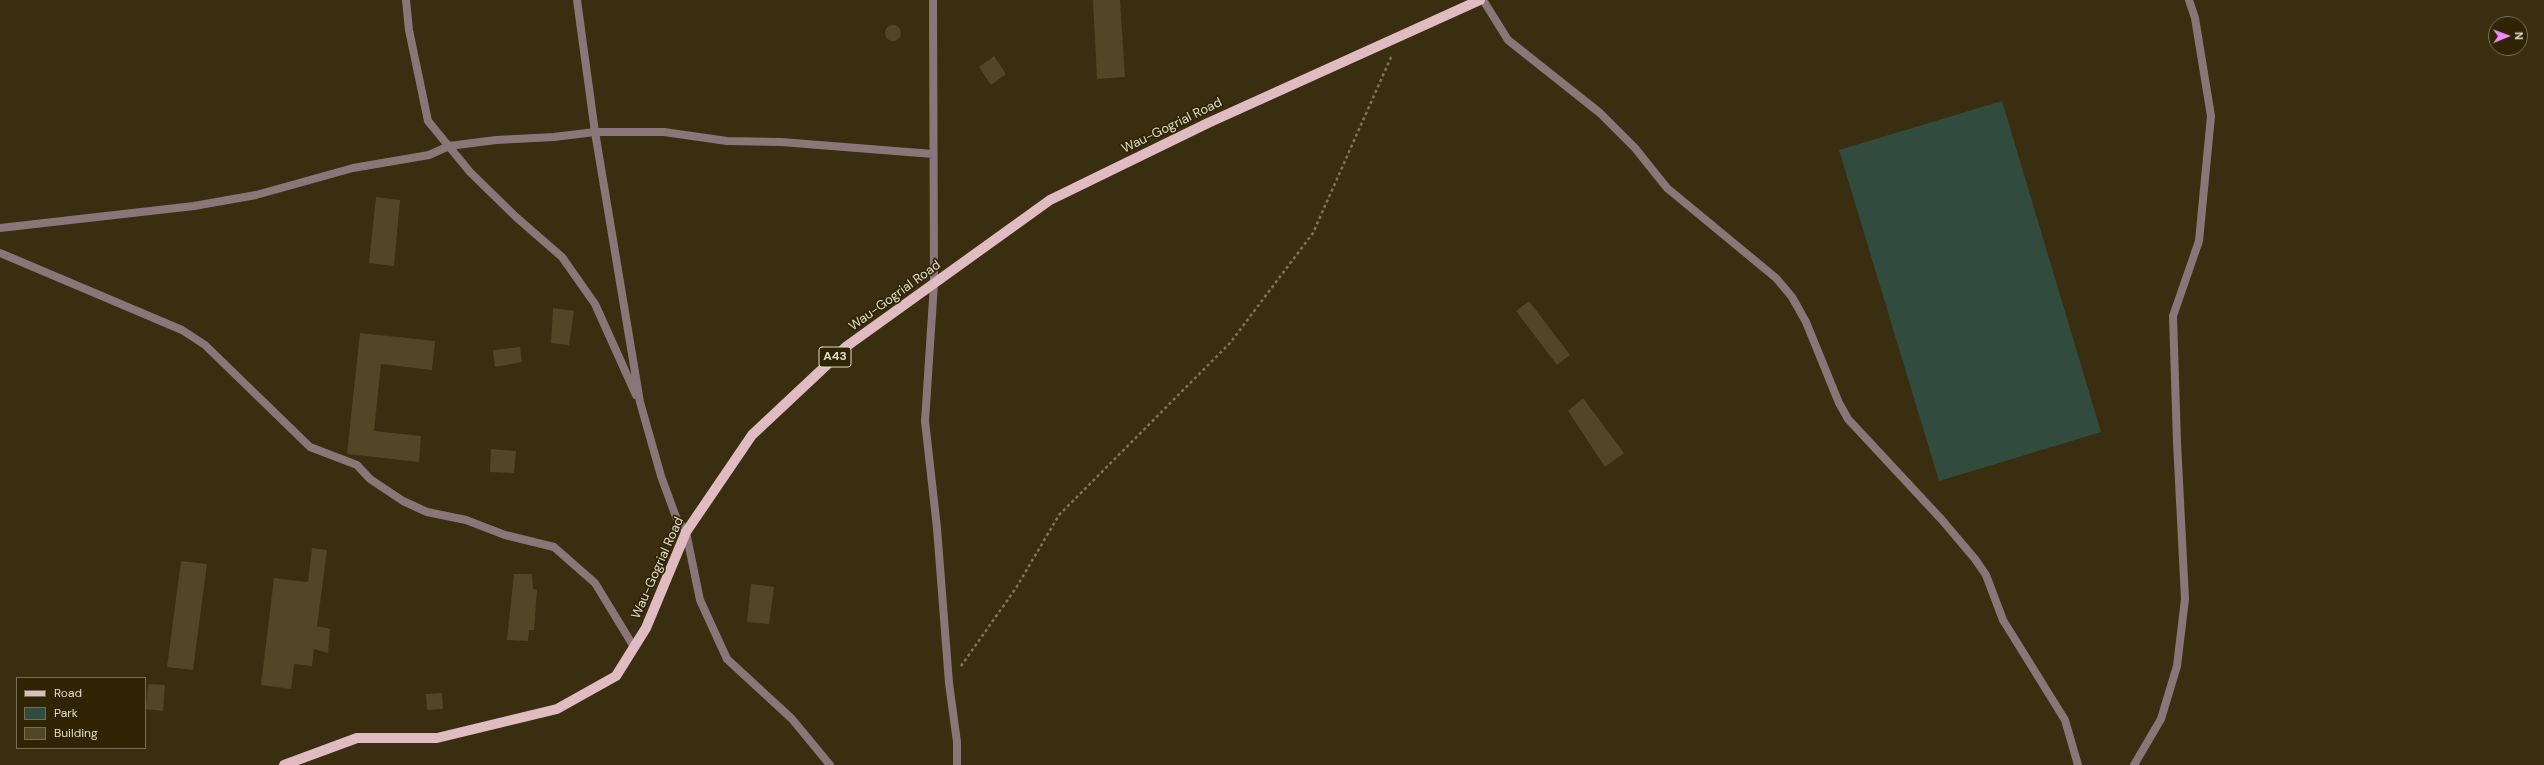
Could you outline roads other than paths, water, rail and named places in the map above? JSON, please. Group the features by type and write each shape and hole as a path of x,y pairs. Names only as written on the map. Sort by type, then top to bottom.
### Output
{"main road":[{"name":"Wau-Gogrial Road","path":"284,765 358,738 437,738 557,709 616,676 646,628 686,532 752,435 847,346 1050,200 1208,123 1401,34 1480,0"}],"street":[{"path":"406,0 409,30 428,121 475,177 516,217 562,257 596,304 640,402"},
{"path":"577,0 595,132 640,402 660,476 676,517 686,532 700,600 727,659 792,719 830,765"},
{"path":"933,0 934,284 925,421 937,528 949,683 957,742 957,765"},
{"path":"1484,0 1508,40 1600,113 1635,148 1667,188 1776,278 1792,297 1806,322 1838,403 1848,419 1942,520 1975,559 1986,575 2003,620 2065,720 2078,765"},
{"path":"2134,765 2161,718 2177,666 2185,599 2176,442 2173,316 2198,241 2211,116 2195,18 2189,0"},
{"path":"0,228 194,206 256,195 353,168 429,155 449,146 496,140 554,137 595,132 664,132 727,141 781,142 933,154"},
{"path":"0,253 182,330 205,345 310,447 357,465 370,478 403,501 427,512 466,520 505,535 554,547 595,583 634,647"}]}
